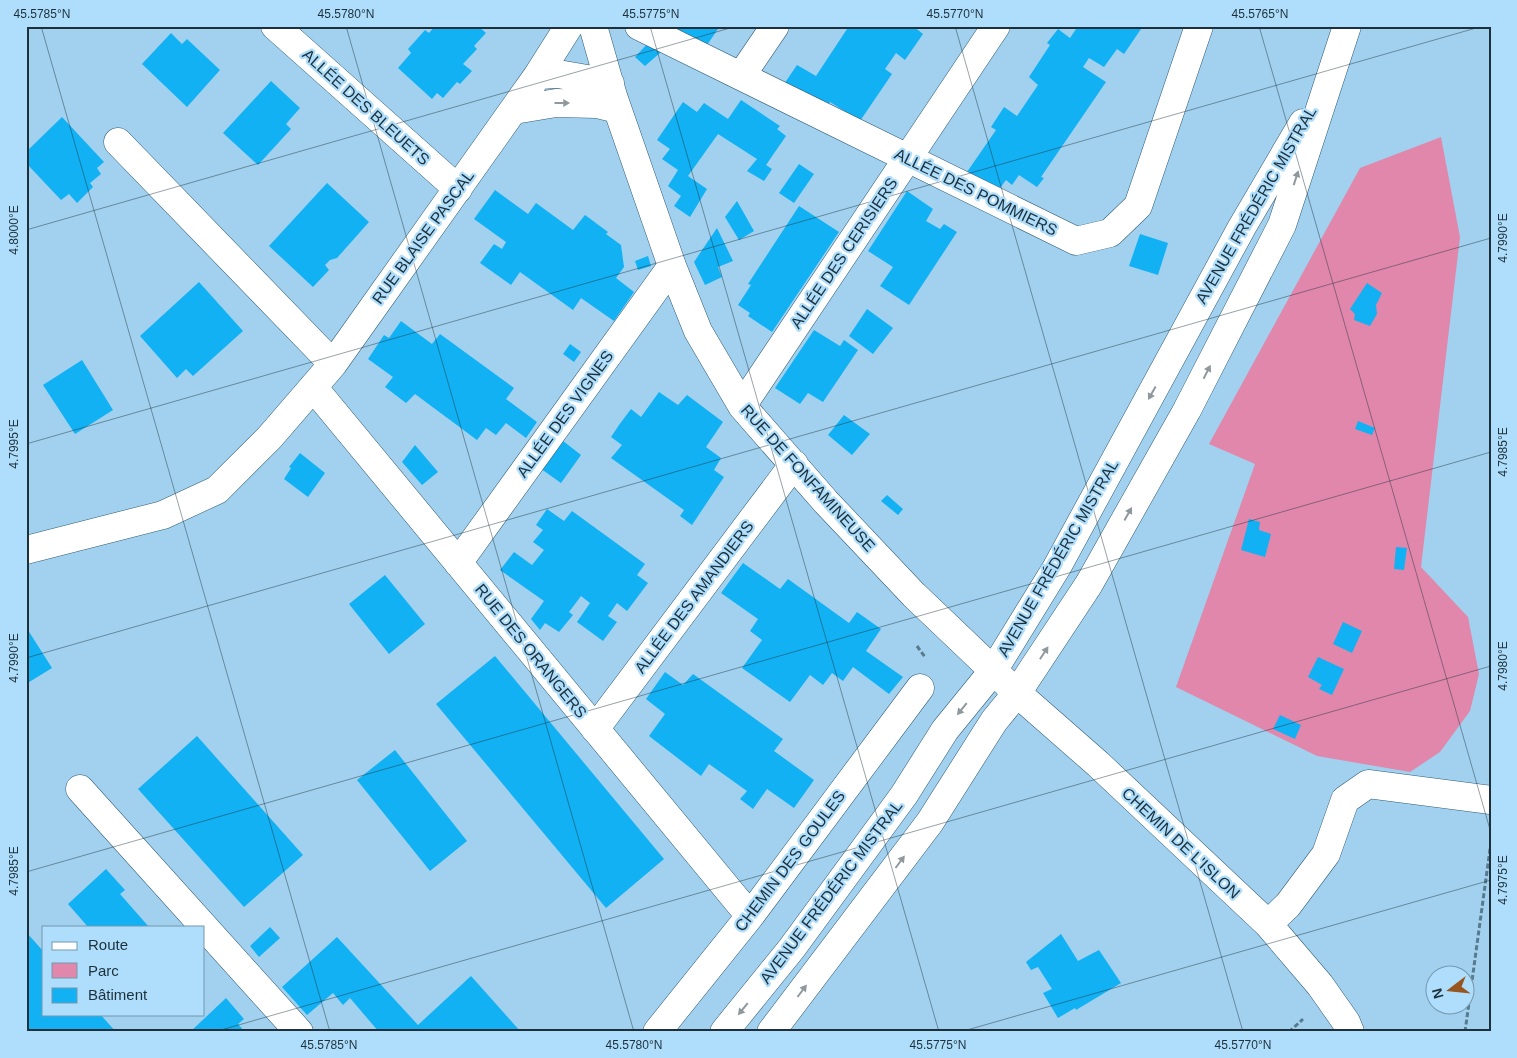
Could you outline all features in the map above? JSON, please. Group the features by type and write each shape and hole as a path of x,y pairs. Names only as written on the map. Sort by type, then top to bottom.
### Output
{"street":[{"name":"ALLÉE DES BLEUETS","path":"275,26 458,189"},
{"name":"RUE BLAISE PASCAL","path":"26,550 163,515 217,490 270,438 333,364 514,110 569,26"},
{"name":"RUE DE FONFAMINEUSE","path":"593,26 617,109 672,266 698,332 742,406 914,595 993,671"},
{"name":"ALLÉE DES POMMIERS","path":"639,26 1044,226 1076,240 1110,233 1138,206 1199,26"},
{"path":"742,76 775,26"},
{"name":"ALLÉE DES CERISIERS","path":"742,406 996,26"},
{"name":"AVENUE FRÉDÉRIC MISTRAL","path":"772,1032 930,822 994,721 1017,693 1099,566 1187,410 1282,225 1328,78 1347,26"},
{"path":"538,75 558,74 610,82"},
{"name":"AVENUE FRÉDÉRIC MISTRAL","path":"724,1032 792,948 904,795 945,730 993,671 1057,567 1242,227 1328,78"},
{"path":"514,110 556,102 597,104 617,109"},
{"path":"118,142 333,364"},
{"name":"ALLÉE DES VIGNES","path":"458,563 672,266"},
{"name":"RUE DES ORANGERS","path":"313,387 750,916"},
{"name":"ALLÉE DES AMANDIERS","path":"595,729 794,464"},
{"name":"CHEMIN DE L'ISLON","path":"993,671 1098,764 1268,924 1320,985 1346,1022 1350,1032"},
{"name":"CHEMIN DES GOULES","path":"657,1032 750,916 920,688"},
{"path":"1268,924 1288,905 1326,854 1346,800 1368,784 1491,800"},
{"path":"80,789 203,926"},
{"path":"205,928 299,1032"}],"path":[{"path":"1466,1032 1491,842"}],"green space":[{"path":"1441,137 1460,237 1421,567 1468,617 1479,674 1470,711 1440,752 1410,772 1317,756 1176,687 1255,464 1209,444 1360,168"}],"building":[{"path":"435,26 478,26 486,33 474,46 477,49 463,64 472,71 460,84 457,82 443,98 437,93 432,99 398,68 411,53 408,49 425,30 429,33"},
{"path":"671,26 720,26 705,48"},
{"path":"849,26 913,26 923,34 905,60 896,53 885,69 892,74 860,121 830,102 826,108 782,87 797,65 816,76"},
{"path":"1078,26 1143,26 1124,54 1117,49 1104,67 1089,58 1083,67 1106,82 1041,177 1044,178 1037,187 1019,175 1012,185 1006,180 998,191 967,172 996,130 991,127 1004,107 1017,116 1038,85 1029,77 1050,45 1047,43 1058,29 1070,38"},
{"path":"171,33 182,44 187,39 220,70 187,107 142,64"},
{"path":"650,41 661,52 645,66 635,57"},
{"path":"271,81 300,108 286,124 291,129 258,165 223,133"},
{"path":"741,100 780,126 777,129 786,136 766,165 772,169 764,181 747,171 757,159 718,134 688,176 707,189 690,217 674,206 681,196 668,186 678,170 662,159 670,149 657,140 683,102 697,112 704,103 728,119"},
{"path":"62,117 104,162 97,168 101,174 90,183 93,187 77,203 69,194 61,200 26,163 26,152"},
{"path":"799,164 814,174 794,203 779,193"},
{"path":"327,183 369,222 337,258 330,260 325,265 329,270 313,287 269,246"},
{"path":"495,190 528,214 536,203 573,230 585,215 608,232 606,234 621,245 624,267 616,278 634,292 614,321 581,298 573,310 520,272 511,285 480,263 494,244 502,249 506,242 474,219"},
{"path":"907,191 933,209 926,221 940,229 944,224 957,232 909,305 880,286 893,267 868,251"},
{"path":"737,201 754,231 739,240 725,217"},
{"path":"799,206 839,232 772,332 748,316 750,313 738,305 751,285 748,284"},
{"path":"717,228 733,261 718,267 722,277 705,285 694,262"},
{"path":"1140,234 1168,243 1158,275 1129,266"},
{"path":"648,256 651,266 638,270 635,261"},
{"path":"199,282 243,331 193,376 186,369 177,378 140,336"},
{"path":"1367,283 1382,293 1376,305 1377,314 1370,326 1354,320 1355,314 1350,309"},
{"path":"867,309 893,328 873,354 849,336"},
{"path":"401,321 432,344 440,334 514,388 506,399 537,422 526,438 506,423 496,435 486,428 477,440 415,394 406,403 385,387 393,377 368,359 384,335 389,338"},
{"path":"814,330 840,346 844,340 858,350 823,402 808,393 800,404 775,388"},
{"path":"570,344 581,352 574,362 563,354"},
{"path":"82,360 113,410 75,434 43,385"},
{"path":"659,392 678,405 687,395 723,422 706,447 721,458 714,470 724,477 692,525 680,516 684,510 611,458 622,445 611,437 619,425 631,409 641,417"},
{"path":"844,415 870,434 852,455 828,435"},
{"path":"1358,421 1375,428 1372,435 1355,429"},
{"path":"558,437 581,455 561,483 537,466"},
{"path":"415,445 438,472 422,485 402,462"},
{"path":"300,453 325,473 308,497 284,479 291,468 289,467"},
{"path":"887,495 903,509 898,515 881,501"},
{"path":"547,509 564,521 572,511 645,564 637,575 648,583 627,611 617,603 608,616 617,622 603,641 577,622 590,603 581,596 569,612 573,615 559,632 545,623 540,630 531,619 544,601 500,570 514,552 532,565 544,550 533,542 543,530 536,525"},
{"path":"1249,519 1260,522 1259,530 1271,534 1265,557 1241,550"},
{"path":"1396,547 1407,548 1404,570 1394,569"},
{"path":"743,563 780,589 788,579 849,623 857,612 881,629 866,651 903,677 889,694 853,667 843,681 832,673 823,685 810,675 790,702 742,668 762,640 750,631 758,619 721,593"},
{"path":"385,575 425,624 389,654 349,604"},
{"path":"1343,622 1362,631 1352,653 1333,644"},
{"path":"26,627 52,668 26,684"},
{"path":"495,656 664,859 606,908 436,704"},
{"path":"1318,657 1344,669 1332,695 1319,689 1322,685 1308,677"},
{"path":"665,672 683,685 693,674 783,739 774,751 814,780 794,808 767,789 753,809 740,799 747,791 709,764 701,776 649,736 665,714 646,699"},
{"path":"1280,715 1301,725 1295,739 1273,729"},
{"path":"197,736 303,855 244,907 138,789"},
{"path":"395,750 467,841 430,871 357,780"},
{"path":"106,869 125,890 120,894 148,926 87,926 68,904"},
{"path":"270,927 280,938 259,957 250,946"},
{"path":"26,932 42,950 42,1016 102,1016 116,1032 26,1032"},
{"path":"1061,934 1078,961 1099,950 1121,983 1076,1010 1075,1008 1058,1018 1043,993 1052,989 1038,967 1031,970 1026,962"},
{"path":"337,937 418,1025 471,976 521,1032 379,1032 350,998 343,1005 333,993 307,1015 282,987"},
{"path":"226,998 244,1019 238,1024 245,1032 190,1032"}]}
